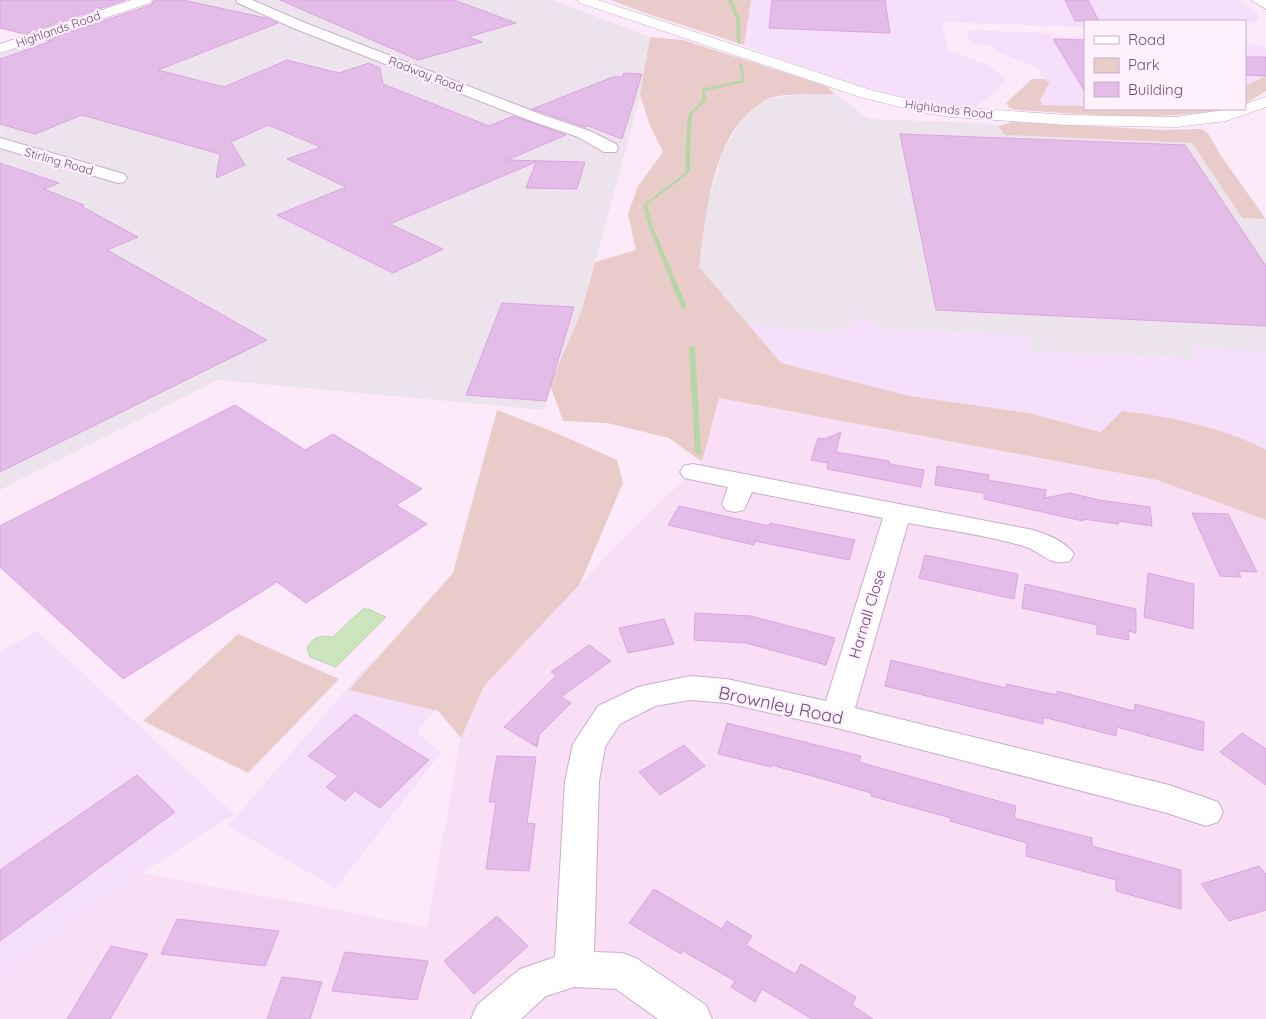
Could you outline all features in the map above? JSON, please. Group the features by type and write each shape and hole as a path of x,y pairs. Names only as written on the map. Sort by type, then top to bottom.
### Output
{"street":[{"name":"Highlands Road","path":"0,49 145,0"},
{"name":"Radway Road","path":"242,0 298,25 584,134 610,148"},
{"name":"Highlands Road","path":"585,0 858,92 920,107 951,112 1067,120 1176,122 1226,116 1243,110"},
{"name":"Highlands Road","path":"1246,109 1266,102"},
{"name":"Stirling Road","path":"0,143 118,178"},
{"path":"693,472 739,493 898,512 1033,539 1060,554"},
{"name":"Harnall Close","path":"837,716 898,512"},
{"name":"Brownley Road","path":"574,969 582,782 589,744 609,715 649,695 690,688 727,692 837,716 1169,799 1206,812"},
{"path":"491,1019 534,982 574,969 622,971 692,1019"}],"shaded area":[{"path":"157,0 553,0 650,37 640,97 582,310 550,385 544,410 218,380 0,490 0,132 4,130 0,129 0,52"},
{"path":"751,0 1240,0 1259,16 1258,22 1246,24 1246,20 1084,20 1084,27 942,22 948,50 989,65 1006,80 998,90 974,108 922,103 833,79 744,45"},
{"path":"965,30 1047,33 1066,37 1084,36 1084,106 1042,105 1040,100 1050,82 1043,79 1039,73 1042,71 995,51 993,46 971,44"},
{"path":"1246,42 1266,48 1266,76 1246,86"},
{"path":"835,94 869,119 981,123 998,126 1005,135 1192,143 1242,218 1266,219 1266,352 1192,348 1197,359 1031,351 1026,336 883,329 862,318 829,334 747,324 699,267 707,208 722,153 743,117 766,99 796,95"},
{"path":"862,318 883,329 1026,336 1031,351 1196,359 1192,348 1266,352 1266,474 1029,413 910,396 781,363 747,324 829,334"},
{"path":"719,398 1157,480 1266,520 1266,1019 0,1019 0,981 142,873 427,927 461,738 484,686 620,542 702,462"},
{"path":"363,609 368,609 386,617 336,667 310,657 307,649 314,639 324,636 333,637"},
{"path":"37,631 234,814 142,873 0,981 0,652"},
{"path":"372,660 439,703 417,733 441,752 336,888 228,826"}],"green space":[{"path":"611,0 751,0 744,45 648,14"},
{"path":"650,37 683,40 826,86 835,94 782,95 767,99 754,108 740,122 728,140 713,181 708,203 699,267 781,363 910,396 1029,413 1101,432 1122,411 1159,416 1214,429 1266,450 1266,520 1157,480 719,398 702,462 669,438 607,423 563,421 550,385 582,310 595,262 636,250 628,214 638,186 663,152 650,126 640,95"},
{"path":"1266,76 1266,91 1246,103 1246,86"},
{"path":"1032,79 1043,79 1050,82 1040,100 1042,105 1084,106 1084,110 1220,110 1174,115 1121,116 1015,110 1006,103"},
{"path":"1012,122 1164,130 1201,129 1208,133 1221,156 1266,219 1242,218 1192,143 1005,135 998,126"},
{"path":"497,410 554,432 617,460 623,483 580,584 484,686 461,738 438,711 349,690 453,573"},
{"path":"238,634 339,679 248,773 143,721"}],"building":[{"path":"0,0 126,0 24,34 0,28"},
{"path":"154,0 183,0 266,18 278,23 158,70 224,87 287,60 339,73 369,63 380,68 383,84 489,126 513,116 566,135 507,160 585,162 577,189 526,188 536,162 390,224 443,249 393,273 277,215 346,187 287,159 321,147 268,125 231,142 245,165 216,178 220,154 82,115 35,134 0,124 0,59 52,41 46,40 151,5"},
{"path":"280,0 454,0 516,23 468,37 482,42 418,60"},
{"path":"772,0 885,0 890,33 769,28"},
{"path":"1065,0 1088,0 1098,20 1075,21"},
{"path":"1053,39 1084,40 1084,90"},
{"path":"1246,57 1266,57 1266,76 1246,75"},
{"path":"624,73 642,74 622,139 588,126 585,127 532,109 613,77 622,77"},
{"path":"900,134 1185,145 1266,266 1266,326 936,310"},
{"path":"0,163 59,183 44,189 84,205 81,206 138,237 107,250 267,340 0,472"},
{"path":"502,303 574,307 546,401 466,395"},
{"path":"235,405 305,450 333,434 422,489 396,505 427,524 306,603 277,582 123,679 0,567 0,526"},
{"path":"841,432 836,452 889,461 888,463 895,465 924,470 921,487 827,469 828,463 811,460 818,438 825,439"},
{"path":"937,466 989,475 988,480 1046,490 1045,498 1070,493 1099,500 1150,507 1152,526 1118,521 1119,524 1083,519 1083,521 984,499 984,493 935,485"},
{"path":"679,506 769,526 770,523 855,540 849,560 755,541 754,545 668,525"},
{"path":"1192,513 1228,514 1257,572 1238,571 1241,577 1220,576"},
{"path":"925,555 1018,574 1014,599 919,578"},
{"path":"1148,573 1194,584 1193,629 1144,617"},
{"path":"1025,584 1136,609 1136,633 1128,631 1129,640 1097,634 1097,625 1022,608"},
{"path":"695,613 751,616 835,638 826,665 746,643 694,640"},
{"path":"664,619 674,644 628,653 619,628"},
{"path":"589,645 611,661 561,697 571,703 539,735 537,747 504,727 556,676 551,672"},
{"path":"891,660 1006,688 1006,684 1057,695 1057,691 1134,711 1135,704 1204,722 1203,751 1117,727 1116,736 1043,717 1043,724 885,686"},
{"path":"355,714 429,760 380,808 355,791 345,801 326,787 338,776 308,756"},
{"path":"727,723 861,756 859,762 1016,806 1014,818 1092,838 1092,846 1181,870 1181,909 1116,891 1116,880 1026,856 1027,843 950,821 951,818 871,796 871,793 823,779 771,765 771,767 718,754"},
{"path":"1242,733 1266,749 1266,785 1220,752"},
{"path":"684,745 705,766 660,795 639,772"},
{"path":"497,756 536,757 527,823 535,824 529,871 486,869 496,802 489,802"},
{"path":"137,775 175,812 0,941 0,870"},
{"path":"1259,866 1266,874 1266,910 1229,921 1201,884"},
{"path":"654,889 722,929 727,921 752,936 746,945 795,974 801,964 856,997 852,1005 873,1019 812,1019 762,989 755,1002 731,987 735,981 683,951 681,954 629,923"},
{"path":"497,916 528,946 474,994 444,961"},
{"path":"177,919 279,931 265,966 161,954"},
{"path":"111,946 148,954 110,1019 67,1019"},
{"path":"345,952 428,961 417,1000 332,991"},
{"path":"282,977 322,982 310,1019 267,1019"}],"waterway":[{"path":"730,0 738,19 739,43"},
{"path":"684,307 651,227 645,205 688,172 690,114 704,101 703,90 744,81 740,64"},
{"path":"692,348 698,453"}]}
